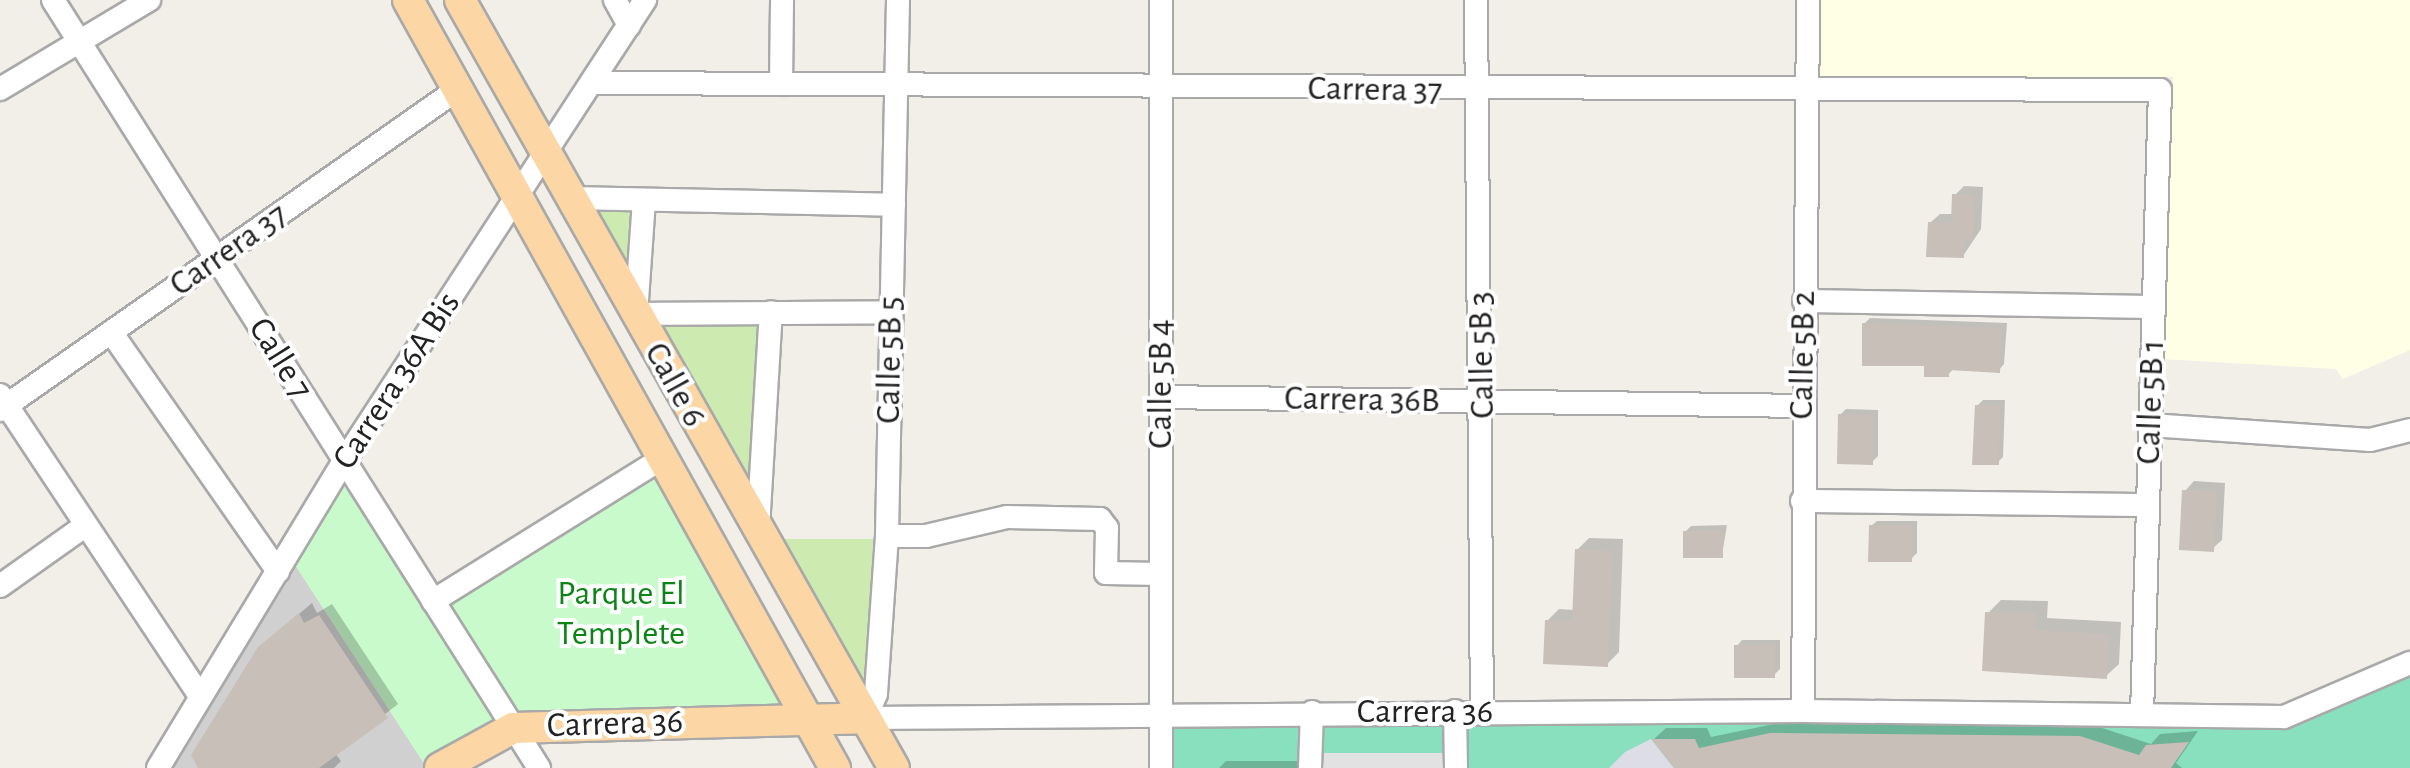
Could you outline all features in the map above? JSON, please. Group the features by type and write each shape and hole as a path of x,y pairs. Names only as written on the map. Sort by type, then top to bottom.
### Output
{"main road":[{"name":"Calle 6","path":"408,0 835,768"},
{"name":"Calle 6","path":"460,0 758,534 894,768"},
{"name":"Carrera 36","path":"440,768 514,728 866,718"}],"street":[{"name":"Calle 7","path":"53,0 538,768"},
{"path":"0,90 148,0"},
{"path":"615,0 629,25"},
{"name":"Carrera 36A Bis","path":"158,768 344,461 645,0"},
{"path":"781,84 782,0"},
{"name":"Calle 5B 5","path":"866,718 876,694 887,536 898,0"},
{"name":"Calle 5B 4","path":"1161,0 1161,768"},
{"name":"Calle 5B 3","path":"1476,0 1474,91 1484,402 1482,711"},
{"name":"Calle 5B 2","path":"1803,710 1802,406 1808,0"},
{"name":"Carrera 37","path":"591,83 1474,91 2160,90"},
{"name":"Carrera 37","path":"2,403 111,332 458,89"},
{"name":"Calle 5B 1","path":"2142,714 2160,90"},
{"path":"572,198 894,205"},
{"path":"644,200 636,314 892,312"},
{"path":"1804,301 2154,307"},
{"path":"758,534 771,312"},
{"path":"111,332 278,571"},
{"name":"Carrera 36B","path":"1161,397 1802,406"},
{"path":"2,403 200,696"},
{"path":"2150,424 2370,440 2410,430"},
{"path":"433,601 663,458"},
{"path":"1802,502 2148,505"},
{"path":"887,536 926,536 1007,517 1100,519 1107,528 1106,573 1161,574"},
{"path":"0,586 86,524"},
{"name":"Carrera 36","path":"866,718 1161,711 1803,710 2284,717 2410,663"},
{"path":"1454,711 1456,768"},
{"path":"1310,768 1312,712"}],"shaded area":[{"path":"1819,0 2410,0 2410,350 2343,379 2336,369 2162,359 2173,77 1817,79"},
{"path":"288,554 427,768 158,768"},
{"path":"1651,739 1674,768 1609,768 1625,752"},
{"path":"1304,753 1445,753 1444,768 1304,768"}],"green space":[{"path":"587,199 641,203 632,284"},
{"path":"768,316 751,487 658,324"},
{"name":"Parque El Templete","path":"663,458 808,719 514,728 427,768 288,554 344,461 432,600"},
{"path":"778,539 883,539 871,682 859,684"},
{"path":"2410,663 2410,768 1161,768 1161,711 2284,717"}],"building":[{"path":"1952,194 1975,195 1973,241 1964,241 1964,258 1926,257 1928,222 1951,223"},
{"path":"1862,323 2002,328 2000,373 1949,370 1949,377 1924,377 1924,366 1862,366"},
{"path":"1975,405 2000,405 1999,465 1972,465"},
{"path":"1838,414 1873,415 1873,465 1837,464"},
{"path":"2182,490 2217,491 2214,552 2179,550"},
{"path":"1869,525 1912,525 1912,562 1868,562"},
{"path":"1723,530 1723,558 1683,558 1683,531"},
{"path":"1575,549 1612,551 1608,667 1543,664 1545,620 1572,621"},
{"path":"1985,612 2036,613 2035,630 2109,634 2107,679 1982,671"},
{"path":"299,613 304,623 319,615 388,718 319,768 198,768 191,755 258,647"},
{"path":"1734,645 1775,645 1775,678 1734,678"},
{"path":"1770,733 2080,736 2139,755 2146,745 2189,742 2171,768 1674,768 1651,739 1695,739 1699,748"}]}
